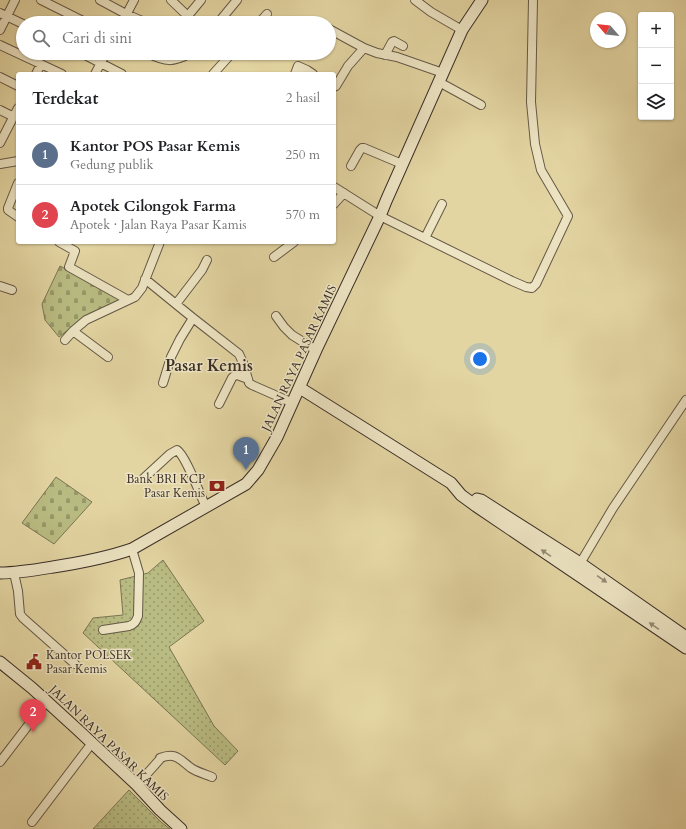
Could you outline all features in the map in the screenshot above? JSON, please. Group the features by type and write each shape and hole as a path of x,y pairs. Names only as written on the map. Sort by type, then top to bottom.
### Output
{"main road":[{"name":"JALAN RAYA PASAR KAMIS","path":"0,573 14,573 74,563 132,549 246,484 252,478 277,437 293,403 316,350 380,216 462,30 482,0"},
{"path":"300,388 451,483 461,495 481,500 684,641"},
{"name":"JALAN RAYA PASAR KAMIS","path":"0,662 32,688 78,730 137,785 160,810 181,829"}],"street":[{"path":"0,30 4,14 15,0"},
{"path":"41,0 73,16"},
{"path":"100,0 131,16"},
{"path":"126,14 134,0"},
{"path":"171,0 188,16 201,0"},
{"path":"224,16 237,0"},
{"path":"415,0 431,12 462,30"},
{"path":"336,188 380,216 512,281 532,288 536,284 568,216 541,170 535,144 531,102 534,0"},
{"path":"4,14 16,20"},
{"path":"336,33 364,48 377,53 397,57 441,77 481,106"},
{"path":"385,55 392,42 403,46"},
{"path":"0,45 16,52"},
{"path":"336,86 348,66 364,48"},
{"path":"32,60 58,72"},
{"path":"95,60 118,72"},
{"path":"96,72 102,60"},
{"path":"164,60 174,60"},
{"path":"214,72 225,60"},
{"path":"37,72 41,64"},
{"path":"296,72 298,66 310,72"},
{"path":"0,77 16,85"},
{"path":"0,110 14,117"},
{"path":"0,143 16,112"},
{"path":"351,166 362,148 402,164"},
{"path":"0,164 16,161"},
{"path":"16,188 8,208 8,210 16,216"},
{"path":"336,202 344,193"},
{"path":"425,238 442,204"},
{"path":"63,244 75,250 69,267 128,300"},
{"path":"65,340 86,320 135,297 138,294 142,288 159,244"},
{"path":"274,257 291,244"},
{"path":"176,304 202,270 207,260"},
{"path":"145,279 239,354 249,383 293,403"},
{"path":"0,286 12,290"},
{"path":"276,316 292,335 316,350"},
{"path":"163,383 171,357 193,318"},
{"path":"73,331 108,357"},
{"path":"219,404 234,376 237,375 248,379"},
{"path":"577,568 613,508 686,400"},
{"path":"144,478 170,454 177,450 190,472 206,507"},
{"path":"103,630 129,626 133,624 138,616 139,573 132,549"},
{"path":"14,573 18,591 20,614 75,664"},
{"path":"0,762 46,702"},
{"path":"32,822 92,743"},
{"path":"137,785 160,758 168,755 176,756 192,768 212,777"}],"green space":[{"path":"60,266 124,300 90,313 59,337 45,320 42,304"},
{"path":"56,477 92,502 54,544 22,523"},
{"path":"163,560 204,621 169,647 214,726 238,751 225,765 83,633 93,618 123,615 120,580 148,573"},
{"path":"129,790 161,822 170,829 93,829"}],"place":[{"name":"Kantor POS Pasar Kemis","path":"246,470"},
{"name":"Bank BRI KCP Pasar Kemis","path":"217,486"},
{"name":"Kantor POLSEK Pasar Kemis","path":"34,662"},
{"name":"Apotek Cilongok Farma","path":"33,732"}],"district":[{"name":"Pasar Kemis","path":"209,365"}]}
